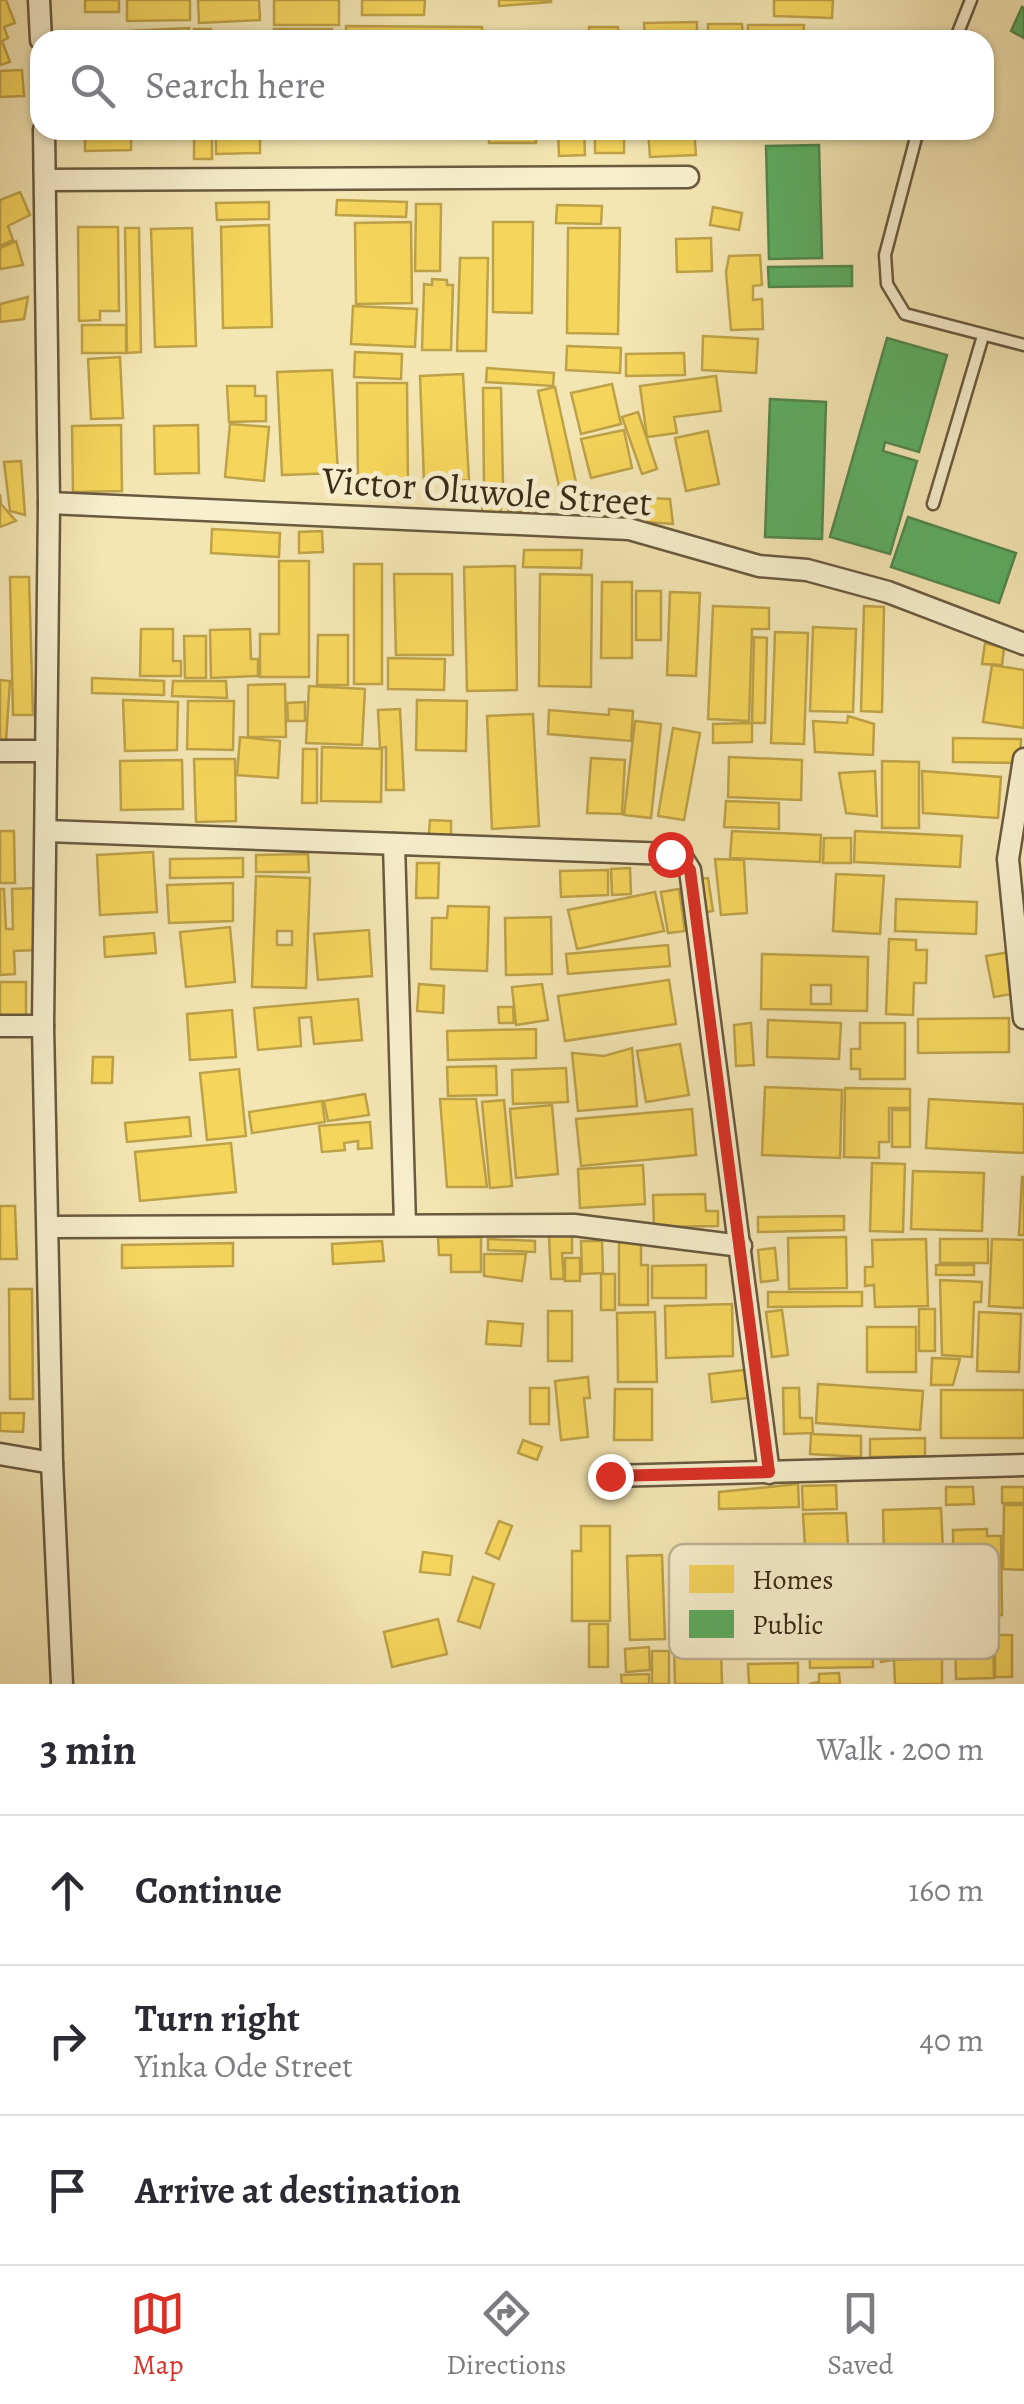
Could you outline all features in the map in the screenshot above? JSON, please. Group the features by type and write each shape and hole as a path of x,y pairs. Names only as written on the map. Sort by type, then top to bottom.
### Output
{"street":[{"path":"39,0 40,30"},
{"path":"44,140 49,503 44,1026 52,1463 62,1684"},
{"path":"46,180 688,177"},
{"name":"Victor Oluwole Street","path":"49,503 629,529 760,566 807,570 888,592 1024,644"},
{"path":"0,750 46,751"},
{"path":"1024,760 1008,858 1024,1018"},
{"path":"47,831 670,854 683,860 690,870 769,1472"},
{"path":"394,844 405,1224"},
{"path":"0,1026 44,1026"},
{"path":"50,1228 574,1225 741,1246"},
{"path":"0,1454 52,1463"},
{"path":"610,1476 1024,1466"}],"lane":[{"path":"959,30 971,0"},
{"path":"915,140 885,256 887,284 905,314 1024,345"},
{"path":"932,504 983,336"}],"building: Homes":[{"path":"0,0 6,0 15,23 4,27 8,38 2,41 10,62 0,65"},
{"path":"85,0 119,0 119,12 85,12"},
{"path":"127,0 190,0 190,20 127,21"},
{"path":"198,0 259,0 260,20 199,23"},
{"path":"274,0 339,0 339,25 274,25"},
{"path":"362,0 425,0 424,15 362,15"},
{"path":"499,0 551,0 551,2 499,6"},
{"path":"774,0 833,0 832,18 774,16"},
{"path":"697,22 697,30 644,30 644,23"},
{"path":"708,24 742,24 742,30 708,30"},
{"path":"748,25 804,25 804,30 748,30"},
{"path":"346,26 482,27 482,30 346,30"},
{"path":"589,27 618,27 618,30"},
{"path":"22,70 24,96 0,97 0,71"},
{"path":"85,140 131,140 131,150 85,151"},
{"path":"194,140 212,140 212,159 194,159"},
{"path":"216,140 260,140 260,153 216,154"},
{"path":"489,140 536,140 536,143"},
{"path":"558,140 584,140 585,155 559,156"},
{"path":"595,140 624,140 624,153 595,153"},
{"path":"649,140 695,140 696,155 650,157"},
{"path":"20,192 30,215 8,226 13,240 0,246 0,200"},
{"path":"337,200 407,202 406,217 336,215"},
{"path":"269,202 269,219 217,220 216,203"},
{"path":"416,204 441,204 440,271 415,271"},
{"path":"557,205 602,206 601,224 556,223"},
{"path":"713,207 742,213 739,230 710,225"},
{"path":"411,222 412,303 356,304 355,223"},
{"path":"493,222 533,222 532,313 493,312"},
{"path":"269,225 272,327 223,328 221,227"},
{"path":"78,227 118,227 119,311 100,311 100,320 79,321"},
{"path":"125,228 139,228 141,352 127,353"},
{"path":"192,228 196,346 155,347 151,229"},
{"path":"568,228 620,228 618,334 567,333"},
{"path":"711,238 712,271 677,272 676,239"},
{"path":"16,241 23,265 0,269 0,248"},
{"path":"760,255 762,285 753,286 753,300 762,299 763,329 731,330 726,272 729,256"},
{"path":"460,258 488,258 486,351 457,351"},
{"path":"432,279 447,280 447,285 453,285 451,350 422,350 424,284 432,285"},
{"path":"28,297 24,319 0,322 0,304"},
{"path":"353,306 417,309 415,347 351,344"},
{"path":"82,325 126,325 126,353 82,353"},
{"path":"703,336 758,339 756,373 702,370"},
{"path":"567,346 621,348 620,373 566,370"},
{"path":"355,352 402,354 401,379 354,377"},
{"path":"684,353 685,375 626,376 626,354"},
{"path":"120,357 123,418 91,419 88,359"},
{"path":"487,368 554,373 553,386 486,382"},
{"path":"332,370 338,473 282,475 277,372"},
{"path":"463,374 469,480 424,482 420,376"},
{"path":"716,376 721,411 674,417 677,433 647,437 640,386"},
{"path":"357,383 407,383 408,488 358,489"},
{"path":"612,384 621,424 581,434 571,393"},
{"path":"227,386 255,386 255,396 266,396 266,421 229,422"},
{"path":"555,387 579,496 562,500 538,391"},
{"path":"483,388 501,388 503,485 484,485"},
{"path":"638,412 657,469 642,474 622,417"},
{"path":"230,424 269,427 264,481 225,477"},
{"path":"121,425 122,491 73,492 72,426"},
{"path":"198,425 199,473 155,474 154,426"},
{"path":"624,430 632,468 591,478 581,439"},
{"path":"708,431 719,484 686,491 675,438"},
{"path":"21,461 25,515 10,511 4,462"},
{"path":"483,491 501,491 501,514 482,514"},
{"path":"509,491 537,492 535,513 508,511"},
{"path":"0,494 1,504 16,521 0,527"},
{"path":"647,498 670,499 673,524 646,522"},
{"path":"628,500 628,516 588,516 588,501"},
{"path":"212,529 280,533 279,557 211,553"},
{"path":"322,531 323,552 299,553 299,532"},
{"path":"524,550 582,550 581,568 523,567"},
{"path":"279,561 309,561 309,677 260,677 260,634 279,634"},
{"path":"354,564 382,564 382,684 354,684"},
{"path":"515,566 517,690 467,691 464,567"},
{"path":"394,574 452,574 453,655 396,655"},
{"path":"540,574 592,575 591,687 539,686"},
{"path":"10,577 29,577 33,715 13,715"},
{"path":"602,582 632,582 632,658 601,658"},
{"path":"636,591 661,591 661,640 636,640"},
{"path":"670,592 700,593 696,676 667,675"},
{"path":"713,606 769,608 769,629 752,629 749,721 708,719"},
{"path":"864,606 884,607 882,712 861,711"},
{"path":"813,627 856,629 853,712 810,711"},
{"path":"141,629 173,629 173,661 181,661 181,676 140,676"},
{"path":"250,629 251,659 258,659 258,676 211,678 210,630"},
{"path":"775,632 808,633 804,744 771,743"},
{"path":"318,635 348,635 348,685 317,685"},
{"path":"184,636 206,636 206,678 185,678"},
{"path":"754,637 767,638 765,723 752,723"},
{"path":"985,643 1004,648 1002,665 982,664"},
{"path":"388,658 445,659 444,690 388,689"},
{"path":"992,665 1024,670 1024,728 983,722"},
{"path":"92,678 164,681 164,695 92,693"},
{"path":"0,680 10,681 6,741 0,741"},
{"path":"173,681 226,681 227,698 172,696"},
{"path":"285,684 286,737 248,737 248,685"},
{"path":"309,686 365,689 362,745 306,743"},
{"path":"123,700 178,702 177,750 125,751"},
{"path":"417,700 467,701 466,751 416,750"},
{"path":"188,701 234,701 233,750 187,749"},
{"path":"305,702 305,721 288,721 287,703"},
{"path":"400,709 404,790 386,790 386,747 380,748 378,710"},
{"path":"609,709 633,711 631,741 548,734 549,710 609,715"},
{"path":"533,714 539,826 492,829 487,716"},
{"path":"848,716 874,724 873,755 815,752 813,721 847,723"},
{"path":"635,721 661,724 651,818 624,815"},
{"path":"752,723 752,742 713,743 713,724"},
{"path":"673,728 700,733 684,820 658,816"},
{"path":"240,737 280,741 278,778 237,775"},
{"path":"953,738 1021,739 1020,763 953,762"},
{"path":"322,747 382,749 381,802 321,801"},
{"path":"303,749 317,749 317,803 302,803"},
{"path":"729,757 802,760 801,800 728,797"},
{"path":"591,758 625,760 622,814 587,813"},
{"path":"194,759 235,759 236,821 196,822"},
{"path":"182,760 183,809 121,810 120,761"},
{"path":"882,761 919,762 919,828 882,828"},
{"path":"875,771 877,816 846,813 839,773"},
{"path":"922,771 1001,777 998,818 923,813"},
{"path":"726,801 779,803 779,829 724,827"},
{"path":"430,820 451,821 451,835 429,834"},
{"path":"0,831 14,831 15,883 0,883"},
{"path":"732,831 821,835 820,862 730,858"},
{"path":"855,831 962,836 960,867 854,862"},
{"path":"824,838 851,838 851,863 823,863"},
{"path":"153,852 157,912 100,915 97,855"},
{"path":"308,854 309,872 256,872 256,855"},
{"path":"243,858 243,877 170,878 170,859"},
{"path":"715,859 744,860 747,913 721,915"},
{"path":"417,863 439,863 438,898 416,898"},
{"path":"630,868 631,894 612,895 611,869"},
{"path":"608,870 608,895 561,897 560,871"},
{"path":"836,874 884,876 880,934 833,931"},
{"path":"256,876 310,878 306,988 252,987","holes":["277,931 292,931 292,945 277,945"]},
{"path":"708,878 713,911 702,913 697,879"},
{"path":"233,883 233,921 169,923 167,885"},
{"path":"35,888 37,950 14,951 15,974 0,975 0,889 4,889 6,929 13,929 12,889"},
{"path":"679,889 685,931 668,933 661,892"},
{"path":"655,892 664,931 577,949 568,910"},
{"path":"896,899 977,902 976,934 895,931"},
{"path":"448,906 489,907 487,971 431,969 432,918 447,918"},
{"path":"551,917 552,974 506,975 505,918"},
{"path":"230,927 235,982 186,987 180,932"},
{"path":"369,930 372,976 318,980 314,934"},
{"path":"154,933 156,953 105,957 104,937"},
{"path":"889,939 916,940 916,950 927,950 926,983 914,983 913,1015 886,1014"},
{"path":"668,945 670,966 568,974 566,954"},
{"path":"1010,952 1017,993 994,997 986,956"},
{"path":"762,954 868,957 867,1011 761,1009","holes":["811,985 831,985 831,1004 811,1004"]},
{"path":"669,980 676,1024 565,1041 558,996"},
{"path":"0,982 26,982 26,1017 0,1018"},
{"path":"419,984 444,986 443,1013 417,1011"},
{"path":"542,984 548,1020 516,1025 512,987"},
{"path":"358,999 362,1040 314,1044 311,1017 299,1018 301,1046 258,1050 254,1008"},
{"path":"498,1007 513,1007 514,1023 499,1023"},
{"path":"232,1010 236,1057 190,1060 187,1014"},
{"path":"1009,1018 1009,1052 918,1053 918,1019"},
{"path":"768,1020 841,1023 839,1059 767,1057"},
{"path":"751,1023 754,1065 736,1066 734,1025"},
{"path":"860,1023 905,1023 905,1079 860,1079 860,1069 851,1069 851,1049 860,1049"},
{"path":"536,1029 536,1058 448,1060 447,1031"},
{"path":"680,1044 689,1095 646,1102 637,1051"},
{"path":"632,1048 637,1106 578,1111 572,1053 604,1056"},
{"path":"93,1057 113,1057 112,1083 92,1083"},
{"path":"496,1066 497,1095 448,1096 447,1067"},
{"path":"566,1068 568,1102 513,1104 512,1070"},
{"path":"239,1069 246,1136 207,1140 200,1073"},
{"path":"765,1087 842,1090 840,1158 762,1155"},
{"path":"845,1088 910,1089 910,1108 889,1108 889,1142 879,1142 879,1158 844,1157"},
{"path":"365,1094 369,1115 328,1121 324,1101"},
{"path":"440,1099 476,1099 487,1187 447,1187"},
{"path":"929,1099 1024,1104 1024,1153 926,1148"},
{"path":"504,1100 512,1186 490,1188 482,1102"},
{"path":"322,1101 325,1122 252,1133 249,1112"},
{"path":"552,1105 558,1174 516,1178 510,1109"},
{"path":"692,1109 696,1155 581,1166 576,1119"},
{"path":"892,1110 910,1110 910,1147 892,1147"},
{"path":"189,1117 191,1136 127,1142 125,1123"},
{"path":"370,1122 372,1148 358,1149 358,1141 344,1143 345,1150 322,1152 319,1126"},
{"path":"231,1143 236,1192 140,1201 135,1152"},
{"path":"872,1163 905,1164 903,1232 870,1231"},
{"path":"643,1165 645,1204 580,1208 578,1169"},
{"path":"913,1171 984,1173 982,1231 911,1229"},
{"path":"1022,1177 1024,1235 1019,1235"},
{"path":"705,1194 706,1211 718,1211 718,1226 654,1227 653,1195"},
{"path":"0,1206 15,1206 17,1259 0,1259"},
{"path":"844,1216 844,1230 758,1232 758,1217"},
{"path":"572,1234 572,1253 562,1253 564,1279 551,1279 549,1236"},
{"path":"481,1237 481,1272 451,1272 451,1255 439,1255 438,1238"},
{"path":"846,1237 847,1288 789,1289 788,1238"},
{"path":"488,1239 535,1241 535,1252 488,1250"},
{"path":"926,1239 928,1306 875,1307 874,1285 865,1286 865,1267 873,1267 872,1240"},
{"path":"940,1239 988,1239 988,1263 940,1263"},
{"path":"992,1239 1024,1240 1024,1308 989,1306"},
{"path":"382,1241 384,1261 333,1264 332,1244"},
{"path":"581,1241 602,1241 603,1273 582,1274"},
{"path":"619,1242 641,1242 641,1265 648,1265 648,1305 619,1305"},
{"path":"233,1243 233,1266 122,1268 122,1245"},
{"path":"775,1248 778,1280 761,1282 758,1250"},
{"path":"484,1254 526,1254 522,1281 484,1276"},
{"path":"565,1258 580,1258 580,1281 565,1281"},
{"path":"706,1265 706,1298 652,1298 652,1266"},
{"path":"936,1265 974,1265 974,1275 936,1275"},
{"path":"601,1274 615,1274 615,1310 601,1310"},
{"path":"940,1280 982,1282 981,1302 974,1302 972,1357 942,1355"},
{"path":"9,1289 32,1289 33,1399 10,1399"},
{"path":"768,1292 862,1292 862,1306 768,1307"},
{"path":"732,1304 733,1356 666,1358 665,1306"},
{"path":"919,1309 935,1309 935,1351 919,1351"},
{"path":"782,1310 788,1355 772,1357 766,1312"},
{"path":"548,1311 572,1311 572,1361 548,1361"},
{"path":"655,1312 657,1382 618,1382 617,1313"},
{"path":"979,1312 1021,1314 1019,1372 977,1371"},
{"path":"488,1321 523,1324 521,1346 486,1344"},
{"path":"867,1327 916,1327 916,1372 867,1372"},
{"path":"932,1358 960,1359 953,1385 931,1385"},
{"path":"745,1370 748,1398 712,1402 709,1374"},
{"path":"588,1377 590,1398 584,1398 588,1437 561,1440 555,1381"},
{"path":"818,1384 923,1391 920,1430 816,1423"},
{"path":"530,1388 549,1388 549,1424 530,1424"},
{"path":"783,1388 799,1388 800,1418 812,1418 813,1433 784,1434"},
{"path":"615,1389 652,1389 652,1440 614,1440"},
{"path":"941,1390 1024,1390 1024,1438 941,1438"},
{"path":"0,1413 24,1413 23,1432 0,1431"},
{"path":"811,1434 861,1436 861,1457 810,1454"},
{"path":"925,1438 925,1456 870,1457 870,1439"},
{"path":"523,1440 542,1447 537,1460 518,1453"},
{"path":"798,1484 799,1507 719,1509 719,1492"},
{"path":"836,1485 837,1509 803,1510 802,1486"},
{"path":"946,1487 973,1487 974,1504 946,1505"},
{"path":"1002,1487 1024,1487 1024,1503 1002,1503"},
{"path":"1004,1505 1024,1505 1024,1570 1003,1569"},
{"path":"941,1508 943,1544 884,1544 883,1510"},
{"path":"846,1513 848,1544 805,1544 803,1514"},
{"path":"499,1521 512,1526 499,1559 486,1553"},
{"path":"581,1526 610,1526 610,1621 572,1621 572,1551 581,1551"},
{"path":"987,1529 987,1536 1001,1536 1002,1615 999,1544 953,1544 953,1530"},
{"path":"423,1552 452,1556 450,1575 420,1572"},
{"path":"662,1555 665,1639 630,1640 627,1556"},
{"path":"473,1577 494,1584 480,1628 458,1621"},
{"path":"438,1619 447,1654 392,1667 384,1632"},
{"path":"589,1624 608,1624 608,1667 589,1667"},
{"path":"999,1635 1012,1635 1012,1677 995,1677"},
{"path":"649,1647 650,1670 626,1672 625,1649"},
{"path":"652,1651 669,1651 669,1684 652,1684"},
{"path":"674,1659 721,1659 722,1684 675,1684"},
{"path":"810,1659 873,1659 873,1667 810,1668"},
{"path":"942,1659 942,1684 895,1684 894,1660"},
{"path":"956,1659 994,1659 994,1678 956,1679"},
{"path":"798,1663 798,1684 749,1684 748,1664"},
{"path":"839,1673 840,1684 809,1684 819,1682 819,1674"},
{"path":"649,1674 649,1684 622,1684 621,1675"}],"building: Public":[{"path":"1024,8 1024,38 1011,31"},
{"path":"819,145 822,258 769,259 766,146"},
{"path":"852,266 852,286 769,287 768,267"},
{"path":"887,338 947,355 919,452 885,442 883,451 917,461 890,554 830,537"},
{"path":"770,399 826,402 822,539 765,537"},
{"path":"908,517 1016,553 999,603 891,567"}],"route":[{"path":"610,1476 769,1472 690,870 683,860 670,854"}]}
